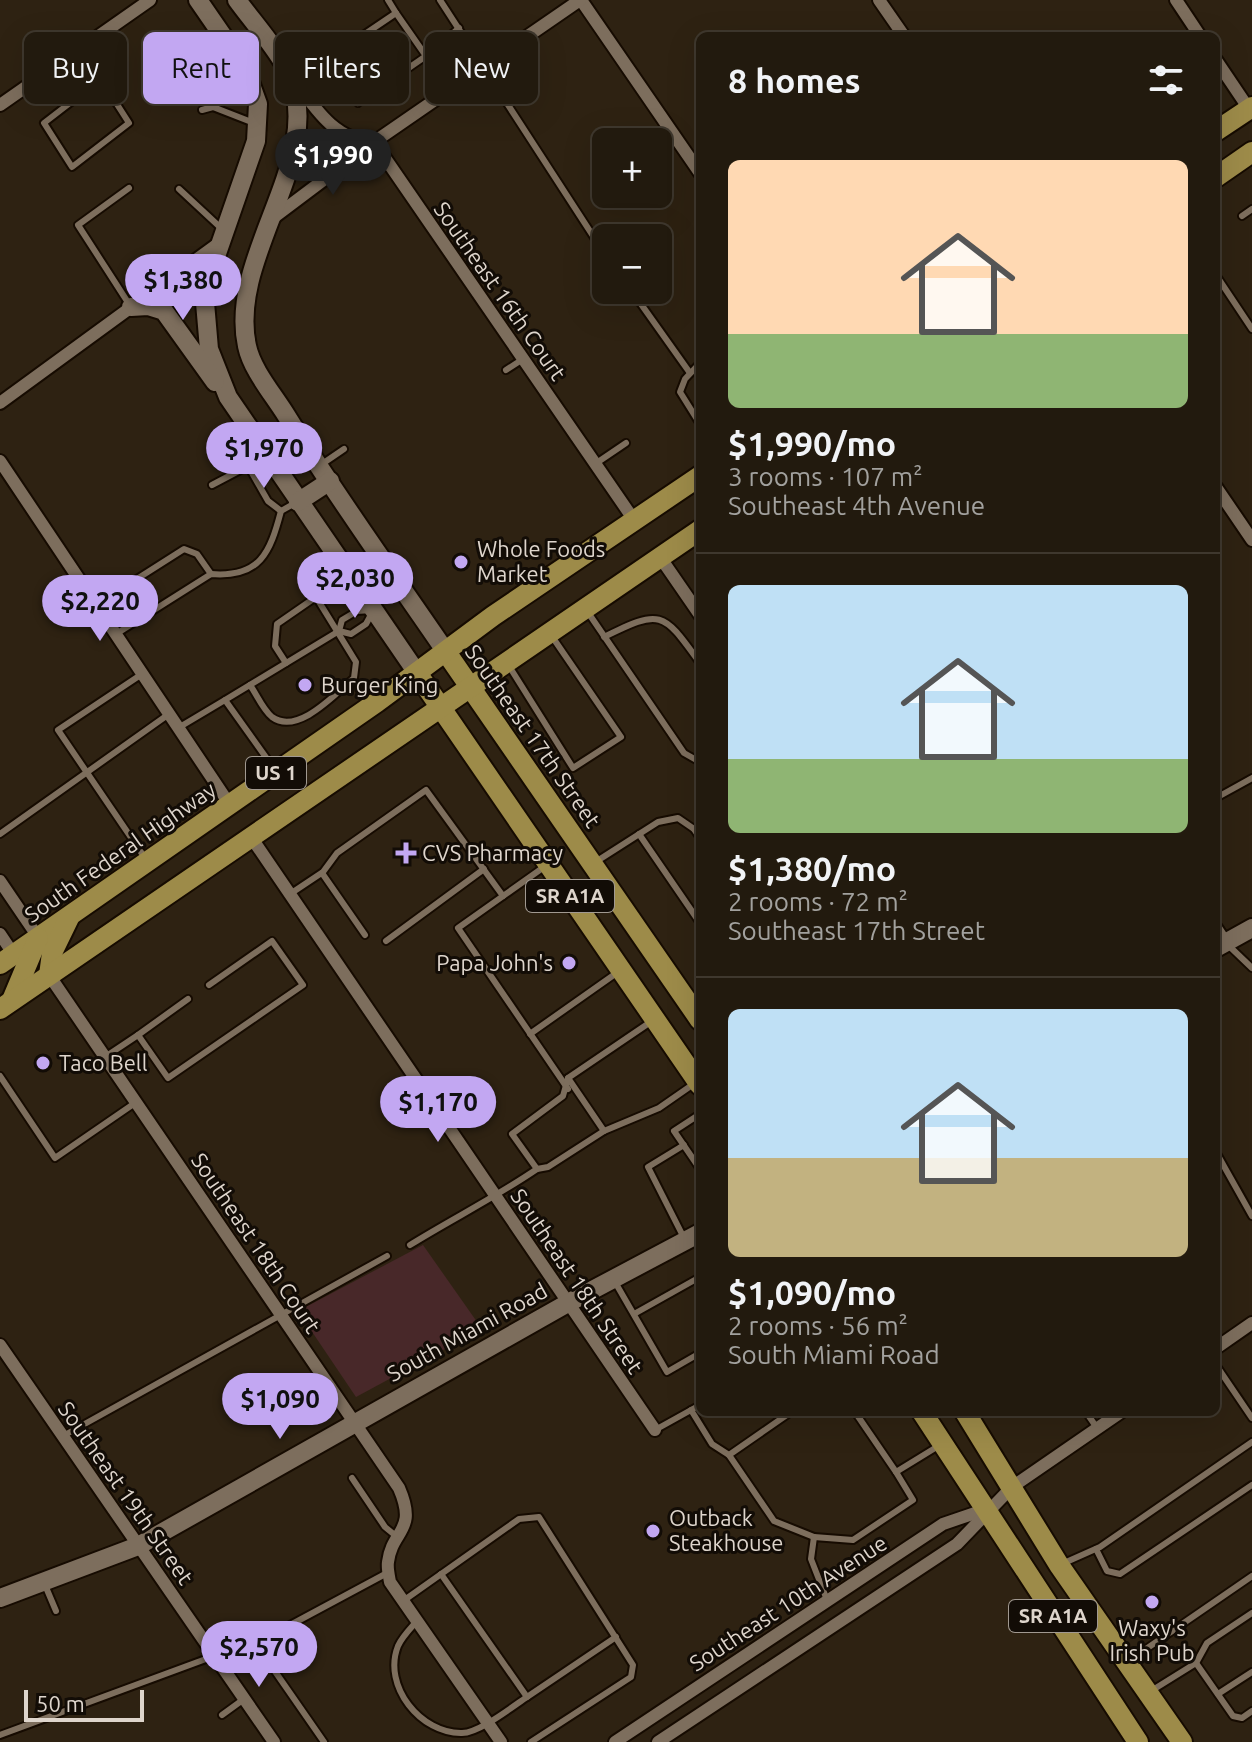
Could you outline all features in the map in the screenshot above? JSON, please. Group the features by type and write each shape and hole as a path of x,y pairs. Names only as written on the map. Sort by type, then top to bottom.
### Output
{"main road":[{"path":"198,0 218,32"},
{"name":"Southeast 17th Street","path":"237,0 275,53"},
{"path":"228,397 209,349 204,291 258,125 258,104"},
{"name":"Southeast 17th Street","path":"297,104 298,126 291,160 267,222 247,297 243,322 247,349 325,474 469,686 696,1008"},
{"path":"1220,128 1250,108"},
{"path":"1220,174 1252,152"},
{"path":"131,307 148,306 164,311 228,397 417,673"},
{"path":"298,502 325,474"},
{"name":"South Federal Highway","path":"7,960 696,479"},
{"name":"US 1","path":"6,1005 696,533"},
{"name":"SR A1A","path":"417,673 696,1079"},
{"path":"49,975 52,953 71,915"},
{"path":"1220,940 1252,928"},
{"path":"6,1005 38,937"},
{"name":"South Miami Road","path":"0,1598 138,1546 568,1303 693,1237"},
{"name":"SR A1A","path":"925,1416 987,1509 1035,1589 1138,1742"},
{"name":"SR A1A","path":"968,1416 1059,1565 1182,1742"}],"street":[{"path":"104,32 150,0"},
{"path":"534,32 581,0 696,167"},
{"path":"879,0 901,32"},
{"path":"1176,0 1197,32"},
{"path":"1220,66 1250,108"},
{"path":"0,105 24,88"},
{"path":"312,104 322,118 356,142 374,142"},
{"path":"267,222 429,104"},
{"name":"Southeast 16th Court","path":"374,142 634,520"},
{"path":"0,403 221,237"},
{"path":"0,461 230,805"},
{"path":"1220,493 1252,540"},
{"path":"660,557 696,609"},
{"name":"Southeast 18th Street","path":"251,837 655,1430"},
{"path":"0,881 38,937"},
{"path":"0,934 7,960"},
{"name":"Southeast 18th Court","path":"49,975 399,1488 407,1507 399,1538 388,1561 389,1572"},
{"path":"1220,1345 1252,1323"},
{"name":"Southeast 19th Street","path":"0,1345 244,1699 269,1740"},
{"name":"Southeast 10th Avenue","path":"658,1742 957,1544 987,1509 1012,1487 1115,1416"},
{"name":"Southeast 10th Avenue","path":"615,1742 633,1737 827,1600 943,1524 987,1509"},
{"path":"389,1572 390,1582 501,1742"}],"lane":[{"path":"388,0 425,55"},
{"path":"440,0 462,32"},
{"path":"368,32 396,13"},
{"path":"454,32 459,28"},
{"path":"101,79 129,123 72,167 44,123 101,79"},
{"path":"202,110 217,104"},
{"path":"508,104 592,234"},
{"path":"213,107 258,125"},
{"path":"129,188 78,225 131,307"},
{"path":"179,189 221,237"},
{"path":"1242,216 1252,209"},
{"path":"1220,281 1252,329"},
{"path":"641,304 690,373"},
{"path":"506,370 523,359"},
{"path":"696,367 680,392 696,418"},
{"path":"595,464 626,443"},
{"path":"325,474 344,449"},
{"path":"212,485 265,454"},
{"path":"248,466 268,501 281,511"},
{"path":"116,634 211,574 228,575 250,568 270,552 281,511 298,502"},
{"path":"96,605 184,549 197,554 211,574"},
{"path":"250,685 270,716 282,722 296,721 354,678 356,662 316,597 277,624 275,646 286,663"},
{"path":"585,608 684,753 696,760"},
{"path":"178,728 339,631 342,620 357,611 374,610"},
{"path":"339,631 351,634 366,624 374,610"},
{"path":"604,637 647,617 663,619 671,624 696,658"},
{"path":"506,662 573,768 621,737 549,632"},
{"path":"142,674 58,730 147,862"},
{"path":"225,700 276,772"},
{"path":"0,834 169,714"},
{"path":"1220,796 1252,778"},
{"path":"290,894 323,872 337,853 426,790 503,896"},
{"path":"592,864 658,822 678,818 696,827"},
{"path":"639,834 696,917"},
{"path":"549,864 458,928 568,1089"},
{"path":"386,941 484,869"},
{"path":"323,872 365,935"},
{"path":"138,1035 168,1078 303,985 272,941 209,985"},
{"path":"1220,941 1252,968"},
{"path":"530,1034 621,970"},
{"path":"105,1057 188,999"},
{"path":"568,1078 655,1019"},
{"path":"0,1076 55,1158 136,1102"},
{"path":"568,1078 568,1089"},
{"path":"568,1078 604,1131"},
{"path":"410,1245 479,1203 496,1197 537,1169 548,1167 604,1131 659,1108 696,1085"},
{"path":"537,1169 512,1134 568,1089"},
{"path":"696,1117 674,1131 696,1163"},
{"path":"684,1145 648,1167 693,1237"},
{"path":"1220,1159 1252,1216"},
{"path":"63,1436 387,1256"},
{"path":"613,1279 667,1372 696,1355"},
{"path":"634,1314 696,1279"},
{"path":"1220,1371 1252,1418"},
{"path":"655,1430 696,1407"},
{"path":"691,1410 712,1444 729,1455 774,1521 814,1537 853,1540 913,1500 858,1416"},
{"path":"729,1455 785,1416"},
{"path":"1089,1416 1097,1428"},
{"path":"1059,1565 1096,1549 1252,1442"},
{"path":"896,1472 943,1443"},
{"path":"352,1478 385,1527 399,1538"},
{"path":"1096,1549 1107,1571 1120,1574 1252,1485"},
{"path":"403,1601 519,1519 539,1517 633,1665 631,1677 531,1742"},
{"path":"814,1537 811,1559 827,1600"},
{"path":"324,1742 265,1657 266,1638 389,1572"},
{"path":"441,1574 527,1697"},
{"path":"1127,1662 1252,1576"},
{"path":"43,1581 56,1611"},
{"path":"1148,1693 1196,1663 1207,1643 1252,1613"},
{"path":"417,1621 398,1647 395,1661 399,1690 413,1711 445,1731 464,1733 527,1697 616,1637"},
{"path":"0,1735 214,1656"},
{"path":"1196,1663 1233,1716 1242,1718 1252,1711"},
{"path":"1218,1694 1252,1672"},
{"path":"222,1715 244,1699"}],"shaded area":[{"path":"423,1245 482,1329 356,1397 298,1311"}],"place":[{"name":"Whole Foods Market","path":"461,562"},
{"name":"Burger King","path":"305,685"},
{"name":"CVS Pharmacy","path":"406,853"},
{"name":"Papa John's","path":"569,963"},
{"name":"Taco Bell","path":"43,1063"},
{"name":"Outback Steakhouse","path":"653,1531"},
{"name":"Waxy's Irish Pub","path":"1152,1602"}]}
